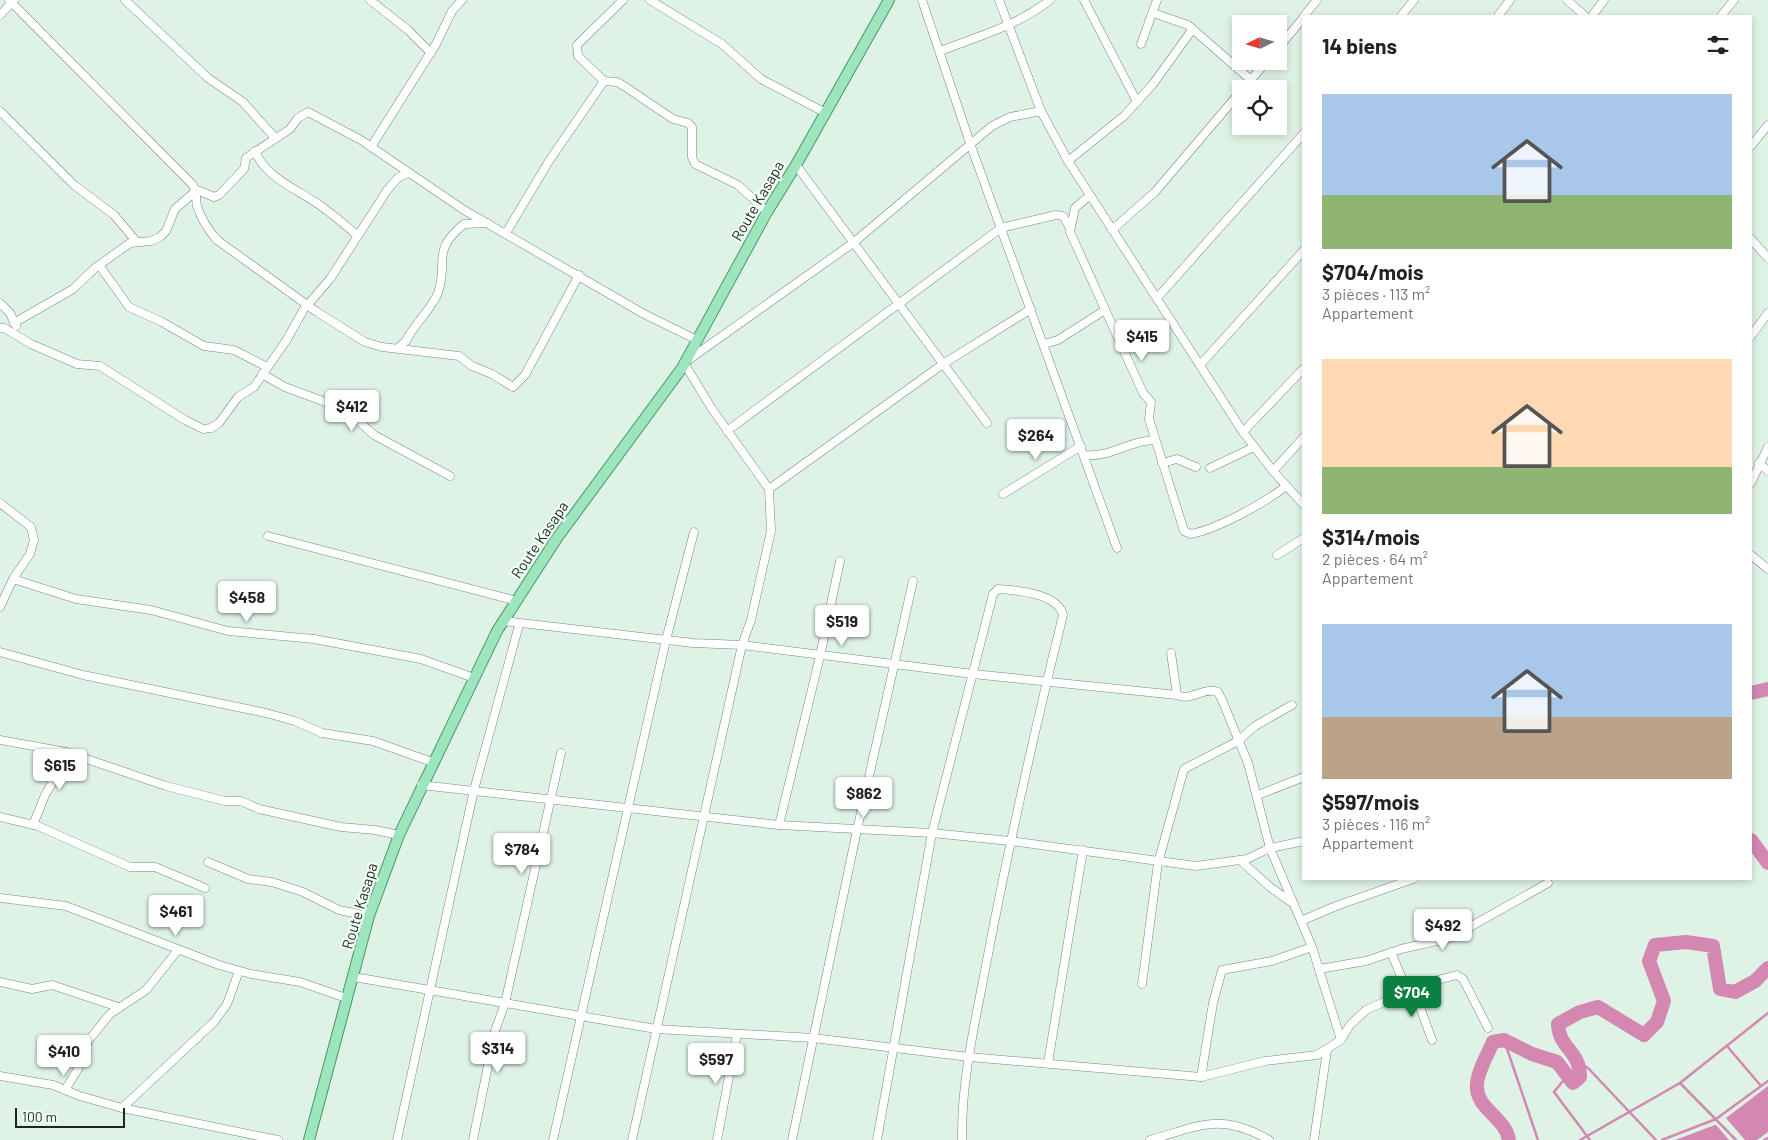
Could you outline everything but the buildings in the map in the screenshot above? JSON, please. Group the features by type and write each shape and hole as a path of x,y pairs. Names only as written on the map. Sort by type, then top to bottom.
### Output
{"main road":[{"name":"Route Kasapa","path":"309,1140 369,916 399,835 421,785 474,678 503,622 557,538 684,363 767,212 796,165 824,112 889,0"}],"street":[{"path":"125,0 208,78 242,102 275,138"},
{"path":"370,0 408,30 431,53"},
{"path":"371,147 431,53 452,11 462,0"},
{"path":"623,0 577,45 578,56 604,82 617,82 673,119 688,123 692,127 692,157 695,164 738,184 767,212"},
{"path":"650,0 722,44 761,79 824,112"},
{"path":"922,0 971,146 1118,548"},
{"path":"999,0 1041,111 1068,161 1243,432 1273,471 1302,503"},
{"path":"940,51 996,28 1008,27 1035,12 1050,0"},
{"path":"1084,0 1137,102"},
{"path":"1141,44 1157,0"},
{"path":"1306,15 1317,0"},
{"path":"1402,15 1414,0"},
{"path":"1499,15 1510,0"},
{"path":"1567,0 1584,15"},
{"path":"1593,15 1604,0"},
{"path":"1722,15 1734,0"},
{"path":"0,15 11,1 162,152 197,190 214,197 219,196 244,169 246,158 290,129 298,118 308,112 371,147 464,210 488,222 644,314 697,340"},
{"path":"1153,13 1188,24 1192,30 1250,80 1258,70"},
{"path":"1288,36 1302,19"},
{"path":"1068,161 1101,136 1137,102 1153,84 1192,30"},
{"path":"506,233 549,161 604,82"},
{"path":"1112,230 1155,192 1232,102"},
{"path":"0,111 74,185 114,215 136,241"},
{"path":"632,1140 742,645 751,620 771,530 769,489 727,431 684,363 853,243 971,146 985,132 1001,121 1041,111"},
{"path":"1752,145 1768,124"},
{"path":"1157,298 1302,135"},
{"path":"255,151 260,163 280,180 322,206 358,236"},
{"path":"796,165 987,423"},
{"path":"0,328 4,328 31,344 77,364 100,366 149,399 203,429 219,423 231,404 254,387 308,304 330,278 388,189 399,177 408,173"},
{"path":"14,323 73,289 99,265 136,241 151,241 160,237 166,231 175,209 197,190"},
{"path":"197,190 198,206 209,231 217,240 365,342 382,347 399,347 459,356 472,366 513,387 525,375 579,275"},
{"path":"1070,228 1077,205 1090,196"},
{"path":"727,431 1002,228 1056,215 1063,216 1070,228 1143,393 1151,402 1149,417 1184,530 1190,534 1261,504 1286,486"},
{"path":"399,347 406,341 437,294 442,252 446,242 464,224 488,222"},
{"path":"1752,240 1768,258"},
{"path":"1200,365 1302,252"},
{"path":"99,265 129,307 162,322 204,346 234,350 265,370 284,387 336,406 353,416 374,435 450,476"},
{"path":"0,303 5,306 20,336"},
{"path":"769,489 943,364 1031,309"},
{"path":"1044,344 1058,340 1105,310"},
{"path":"1752,335 1768,313"},
{"path":"1243,432 1302,370"},
{"path":"1273,471 1302,439"},
{"path":"1084,455 1101,455 1136,442 1156,440"},
{"path":"1004,494 1081,446"},
{"path":"1210,468 1254,447"},
{"path":"1752,480 1768,447"},
{"path":"1162,463 1177,459 1196,467"},
{"path":"1759,463 1768,471"},
{"path":"0,503 31,527 34,540 30,554 13,579 0,607"},
{"path":"553,1140 666,640 694,532"},
{"path":"268,536 517,601"},
{"path":"1277,554 1302,539"},
{"path":"1752,556 1768,569"},
{"path":"779,825 820,656 840,562"},
{"path":"13,579 76,598 151,610 228,631 314,639 421,659 474,678"},
{"path":"792,1140 857,830 913,581"},
{"path":"876,1140 891,1048 932,833 993,594 998,589 1011,590 1045,598 1057,604 1062,609 1063,615 1010,841 969,1057 963,1102 962,1140"},
{"path":"503,622 666,640 742,645 973,674 1185,697 1210,690 1218,692 1248,763 1258,795 1270,848 1312,946 1341,1040"},
{"path":"397,1140 474,790 519,625"},
{"path":"0,652 83,675 266,713 296,721 322,733 373,742 432,762"},
{"path":"1171,653 1177,695"},
{"path":"1142,984 1158,863 1184,769 1238,741 1250,729 1292,705"},
{"path":"0,740 66,752 149,781 218,800 241,801 259,810 341,827 375,830 399,835"},
{"path":"33,825 63,764 66,752"},
{"path":"473,1140 495,1031 504,1003 561,753"},
{"path":"1258,795 1302,778"},
{"path":"421,785 779,825 932,833 1010,841 1083,850 1158,863 1196,866 1240,860 1270,848 1302,841"},
{"path":"0,817 33,825 130,867 155,867 205,888"},
{"path":"1048,1063 1083,850"},
{"path":"1240,860 1264,882 1292,903"},
{"path":"208,862 248,879 272,882 303,892 339,910 369,916"},
{"path":"1301,921 1336,906 1410,880"},
{"path":"1319,969 1366,961 1391,952 1450,938 1548,883"},
{"path":"0,898 66,906 178,950 239,971 300,982 346,998"},
{"path":"1202,1077 1215,994 1222,970 1272,961 1312,946"},
{"path":"65,1090 78,1069 88,1042 118,1006 134,1000 146,990 178,950"},
{"path":"1391,952 1432,1040"},
{"path":"122,1108 214,1022 227,1004 239,971"},
{"path":"354,976 429,991 656,1029 813,1038 969,1057 1202,1077 1265,1061 1317,1055 1341,1040 1359,1015 1410,990 1457,975 1460,976 1488,1028"},
{"path":"0,982 32,989 52,985 118,1006"},
{"path":"717,1140 737,1034"},
{"path":"1314,1140 1327,1050"},
{"path":"0,1076 53,1085 122,1108 278,1140"},
{"path":"1150,1140 1206,1124 1230,1124 1248,1128 1268,1140"}],"shaded area":[{"path":"1768,1086 1768,1132 1757,1140 1745,1140 1726,1118"},
{"path":"1715,1125 1729,1140 1675,1140"}],"waterway":[{"path":"1752,693 1768,689"},
{"path":"1752,841 1768,863"},
{"path":"1509,1140 1507,1132 1485,1107 1478,1093 1477,1080 1493,1042 1504,1040 1532,1054 1557,1062 1573,1083 1580,1077 1579,1068 1577,1061 1562,1039 1558,1024 1580,1012 1598,1007 1644,1035 1657,1022 1664,1001 1649,961 1655,945 1686,942 1713,946 1720,989 1735,992 1755,981 1768,968"},
{"path":"1580,1140 1680,1083 1768,1013"},
{"path":"1504,1040 1538,1140"},
{"path":"1727,1046 1761,1086"},
{"path":"1580,1063 1588,1068 1656,1140"},
{"path":"1567,1076 1554,1092 1590,1140"},
{"path":"1662,1140 1716,1119 1768,1081"},
{"path":"1680,1083 1736,1140"},
{"path":"1764,1140 1768,1138"}]}
